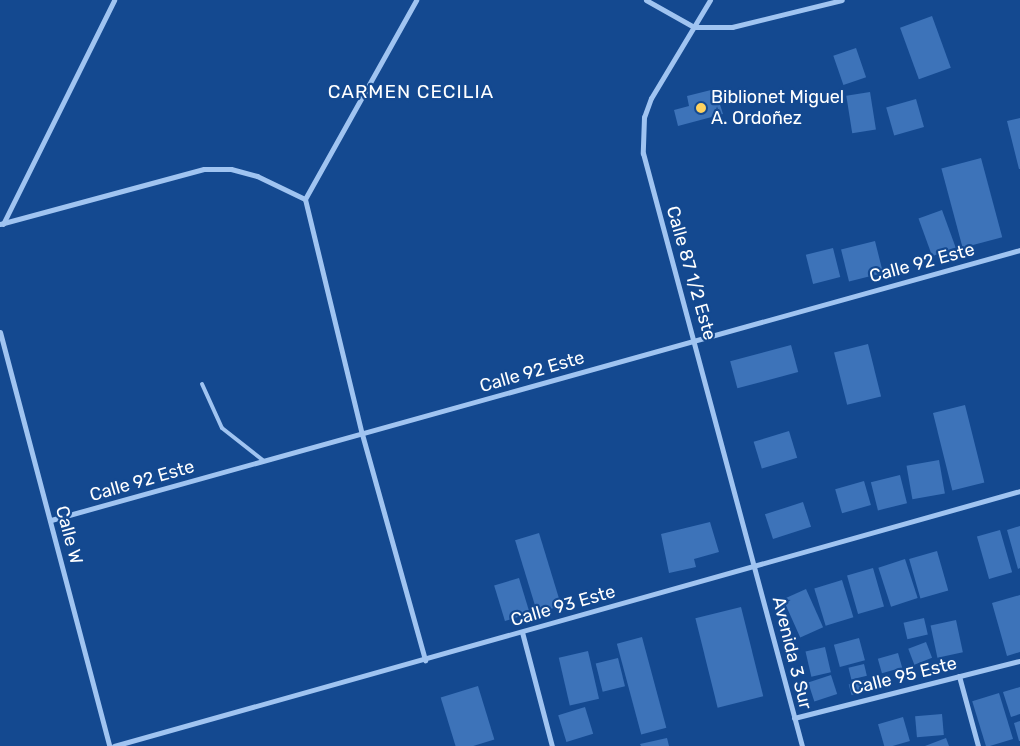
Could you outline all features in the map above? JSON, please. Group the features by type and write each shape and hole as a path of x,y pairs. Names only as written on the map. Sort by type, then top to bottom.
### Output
{"street":[{"path":"1,224 114,0"},
{"path":"416,0 305,198 362,434 425,660"},
{"path":"646,0 694,27 732,27 842,0"},
{"name":"Calle 87 1/2 Este","path":"710,0 652,98 641,141 757,566"},
{"path":"1,224 204,169 231,169 257,176 305,198"},
{"name":"Calle 92 Este","path":"51,520 1020,250"},
{"name":"Calle W","path":"0,332 109,746"},
{"name":"Calle 93 Este","path":"114,746 1020,491"},
{"name":"Avenida 3 Sur","path":"757,566 802,746"},
{"path":"522,632 552,746"},
{"name":"Calle 95 Este","path":"794,718 1020,660"},
{"path":"959,676 978,746"}],"lane":[{"path":"202,384 222,428 264,461"}],"building":[{"path":"932,16 951,68 919,79 900,28"},
{"path":"856,48 866,77 843,85 833,56"},
{"name":"Biblionet Miguel A. Ordoñez","path":"715,89 723,114 678,126 674,110 689,106 687,96"},
{"path":"870,92 876,130 852,133 846,96"},
{"path":"916,99 924,127 894,135 886,108"},
{"path":"1020,118 1020,169 1019,169 1007,121"},
{"path":"981,158 1002,237 963,248 941,169"},
{"path":"942,210 956,248 932,256 919,219"},
{"path":"875,241 883,273 849,281 841,249"},
{"path":"833,248 840,277 813,284 806,255"},
{"path":"868,344 881,396 847,405 834,352"},
{"path":"791,345 798,372 737,388 730,361"},
{"path":"965,405 984,483 952,491 933,413"},
{"path":"789,431 797,458 762,469 754,442"},
{"path":"939,460 945,493 912,499 907,466"},
{"path":"900,475 907,503 878,510 871,482"},
{"path":"864,481 871,505 842,513 835,489"},
{"path":"803,502 811,527 773,539 765,514"},
{"path":"710,522 719,552 694,559 696,567 669,573 661,534"},
{"path":"1020,526 1020,568 1018,569 1007,530"},
{"path":"1000,530 1012,572 989,579 977,537"},
{"path":"539,533 561,606 537,613 515,540"},
{"path":"937,551 948,590 920,598 909,559"},
{"path":"905,559 918,598 891,607 878,568"},
{"path":"873,568 884,606 858,614 847,575"},
{"path":"519,578 530,613 505,621 494,586"},
{"path":"842,580 853,617 826,626 814,588"},
{"path":"806,589 823,627 800,638 783,599"},
{"path":"1020,595 1020,652 1007,656 992,603"},
{"path":"741,607 763,696 718,708 695,618"},
{"path":"924,618 928,635 907,639 904,623"},
{"path":"956,620 963,652 937,658 931,625"},
{"path":"642,637 666,728 641,735 617,644"},
{"path":"859,638 865,660 840,667 834,645"},
{"path":"926,642 932,658 914,665 908,649"},
{"path":"825,647 831,672 811,677 806,651"},
{"path":"588,651 599,699 570,705 559,658"},
{"path":"898,653 902,667 882,673 878,659"},
{"path":"618,658 625,686 603,692 596,664"},
{"path":"864,664 867,676 851,680 848,668"},
{"path":"831,675 837,694 814,701 808,682"},
{"path":"869,679 872,690 852,695 849,684"},
{"path":"478,686 494,740 473,746 456,746 441,697"},
{"path":"1020,687 1020,714 1011,717 1003,692"},
{"path":"999,693 1013,739 986,746 972,701"},
{"path":"585,707 593,734 566,742 558,715"},
{"path":"942,714 944,735 917,737 915,716"},
{"path":"903,717 910,741 893,746 884,746 878,724"},
{"path":"1020,721 1020,741 1019,741 1014,723"},
{"path":"667,738 669,746 641,746 640,744"},
{"path":"946,738 949,746 925,746"}],"place":[{"name":"Biblionet Miguel A. Ordoñez","path":"701,108"}],"district":[{"name":"CARMEN CECILIA","path":"411,92"}]}
